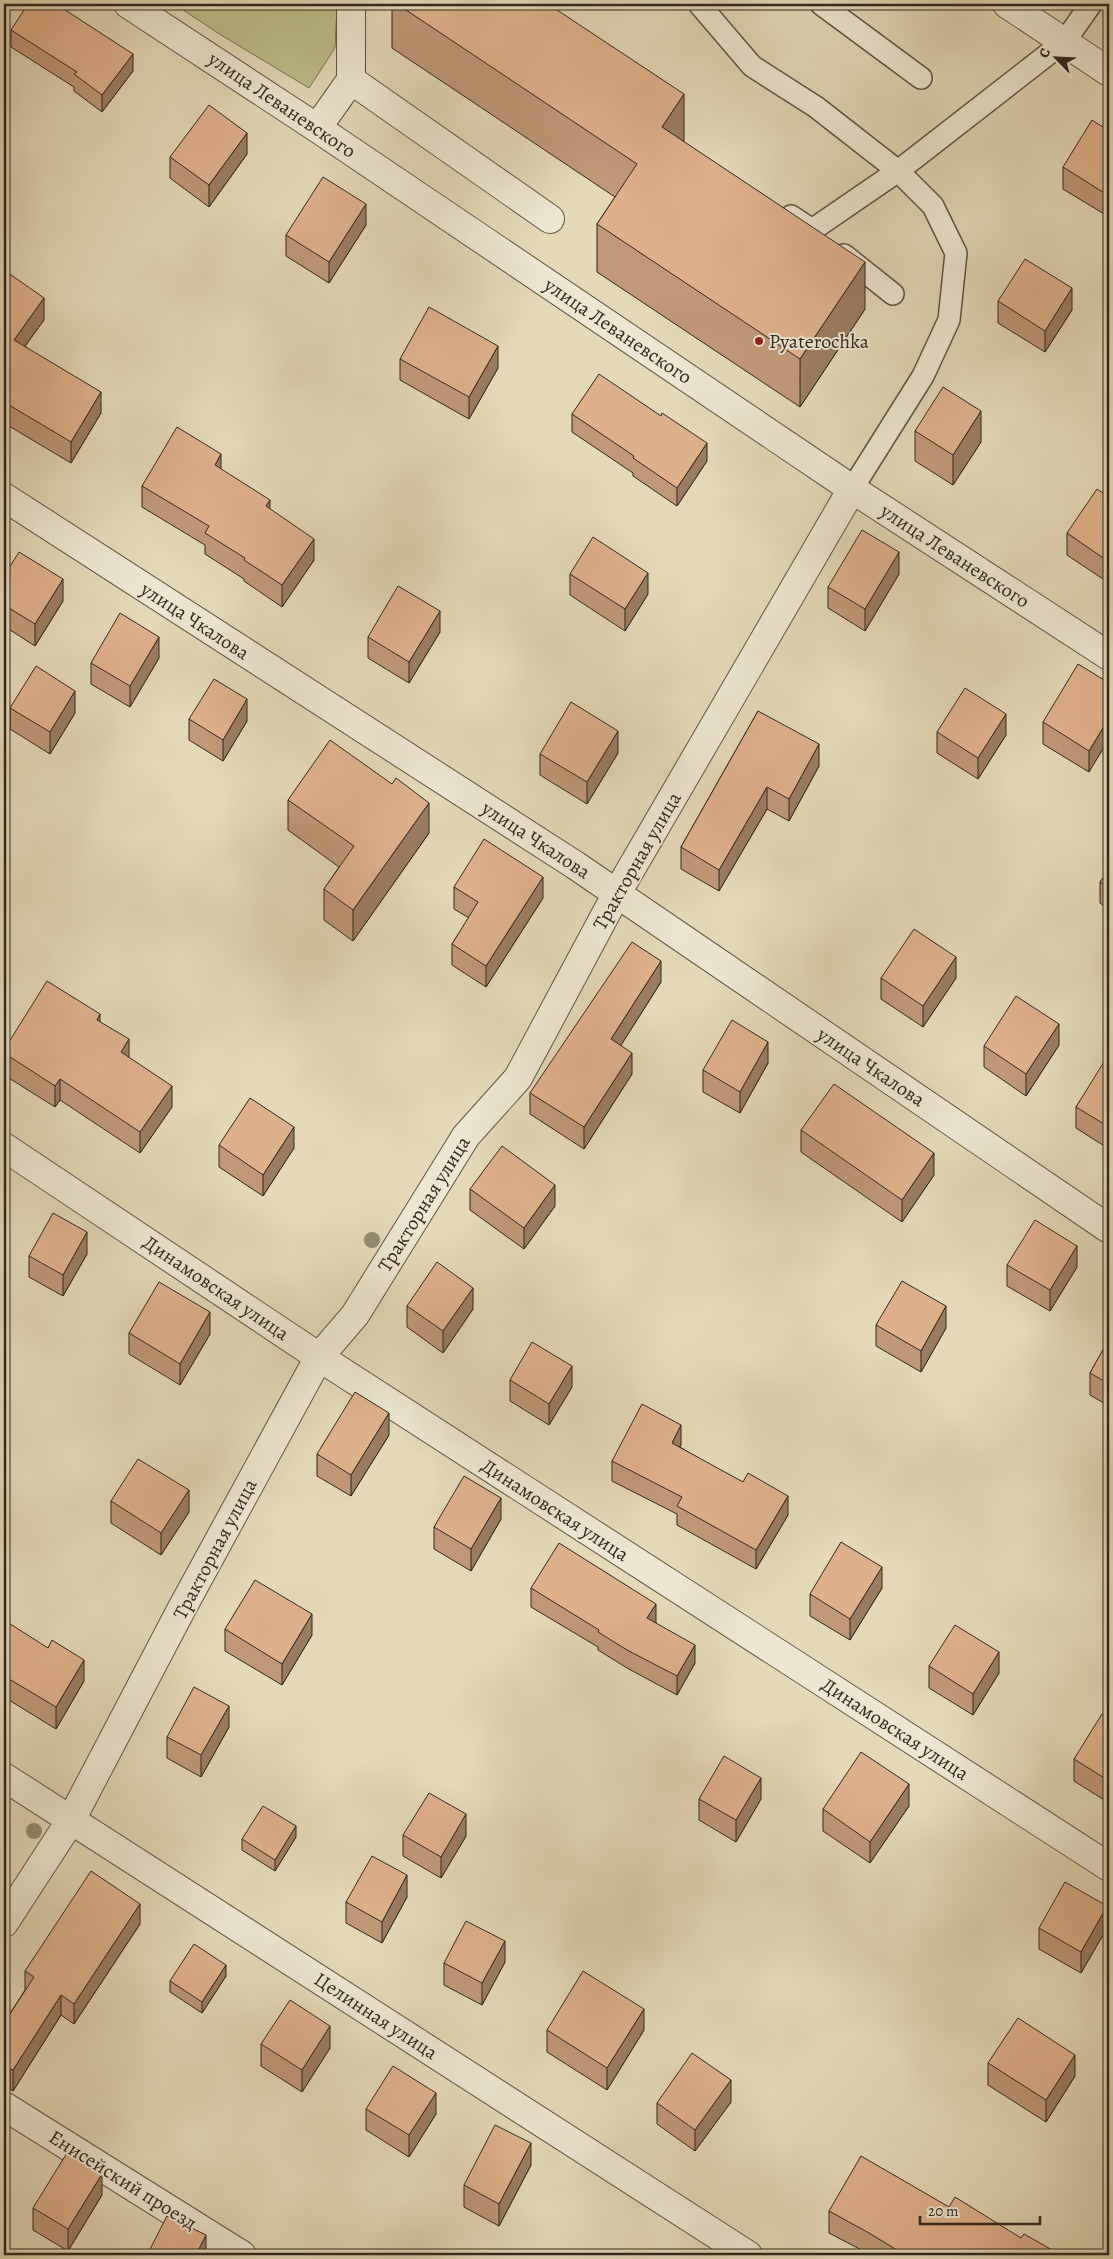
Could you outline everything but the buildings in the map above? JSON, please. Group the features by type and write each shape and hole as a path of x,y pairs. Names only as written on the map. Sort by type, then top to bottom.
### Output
{"street":[{"name":"улица Леваневского","path":"128,4 317,128 852,489 1109,656"},
{"path":"317,128 351,80 351,4"},
{"path":"1008,4 1066,41 1109,72"},
{"path":"351,80 550,219"},
{"name":"Тракторная улица","path":"4,1923 71,1820 181,1610 319,1357 354,1315 466,1136 518,1078 617,893 852,489"},
{"name":"улица Чкалова","path":"4,497 617,893 1109,1229"},
{"name":"Динамовская улица","path":"4,1147 319,1357 1109,1867"},
{"name":"Целинная улица","path":"4,1776 748,2255"},
{"name":"Енисейский проезд","path":"4,2106 242,2255"}],"lane":[{"path":"699,4 752,66 816,107 898,171 933,206 956,253 949,320 923,376 852,489"},
{"path":"821,4 921,78"},
{"path":"812,230 898,171 1066,41 1091,4"},
{"path":"772,203 812,230 893,294"}],"green space":[{"path":"174,4 337,4 335,48 309,88"}],"place":[{"name":"Pyaterochka","path":"759,341"}]}
